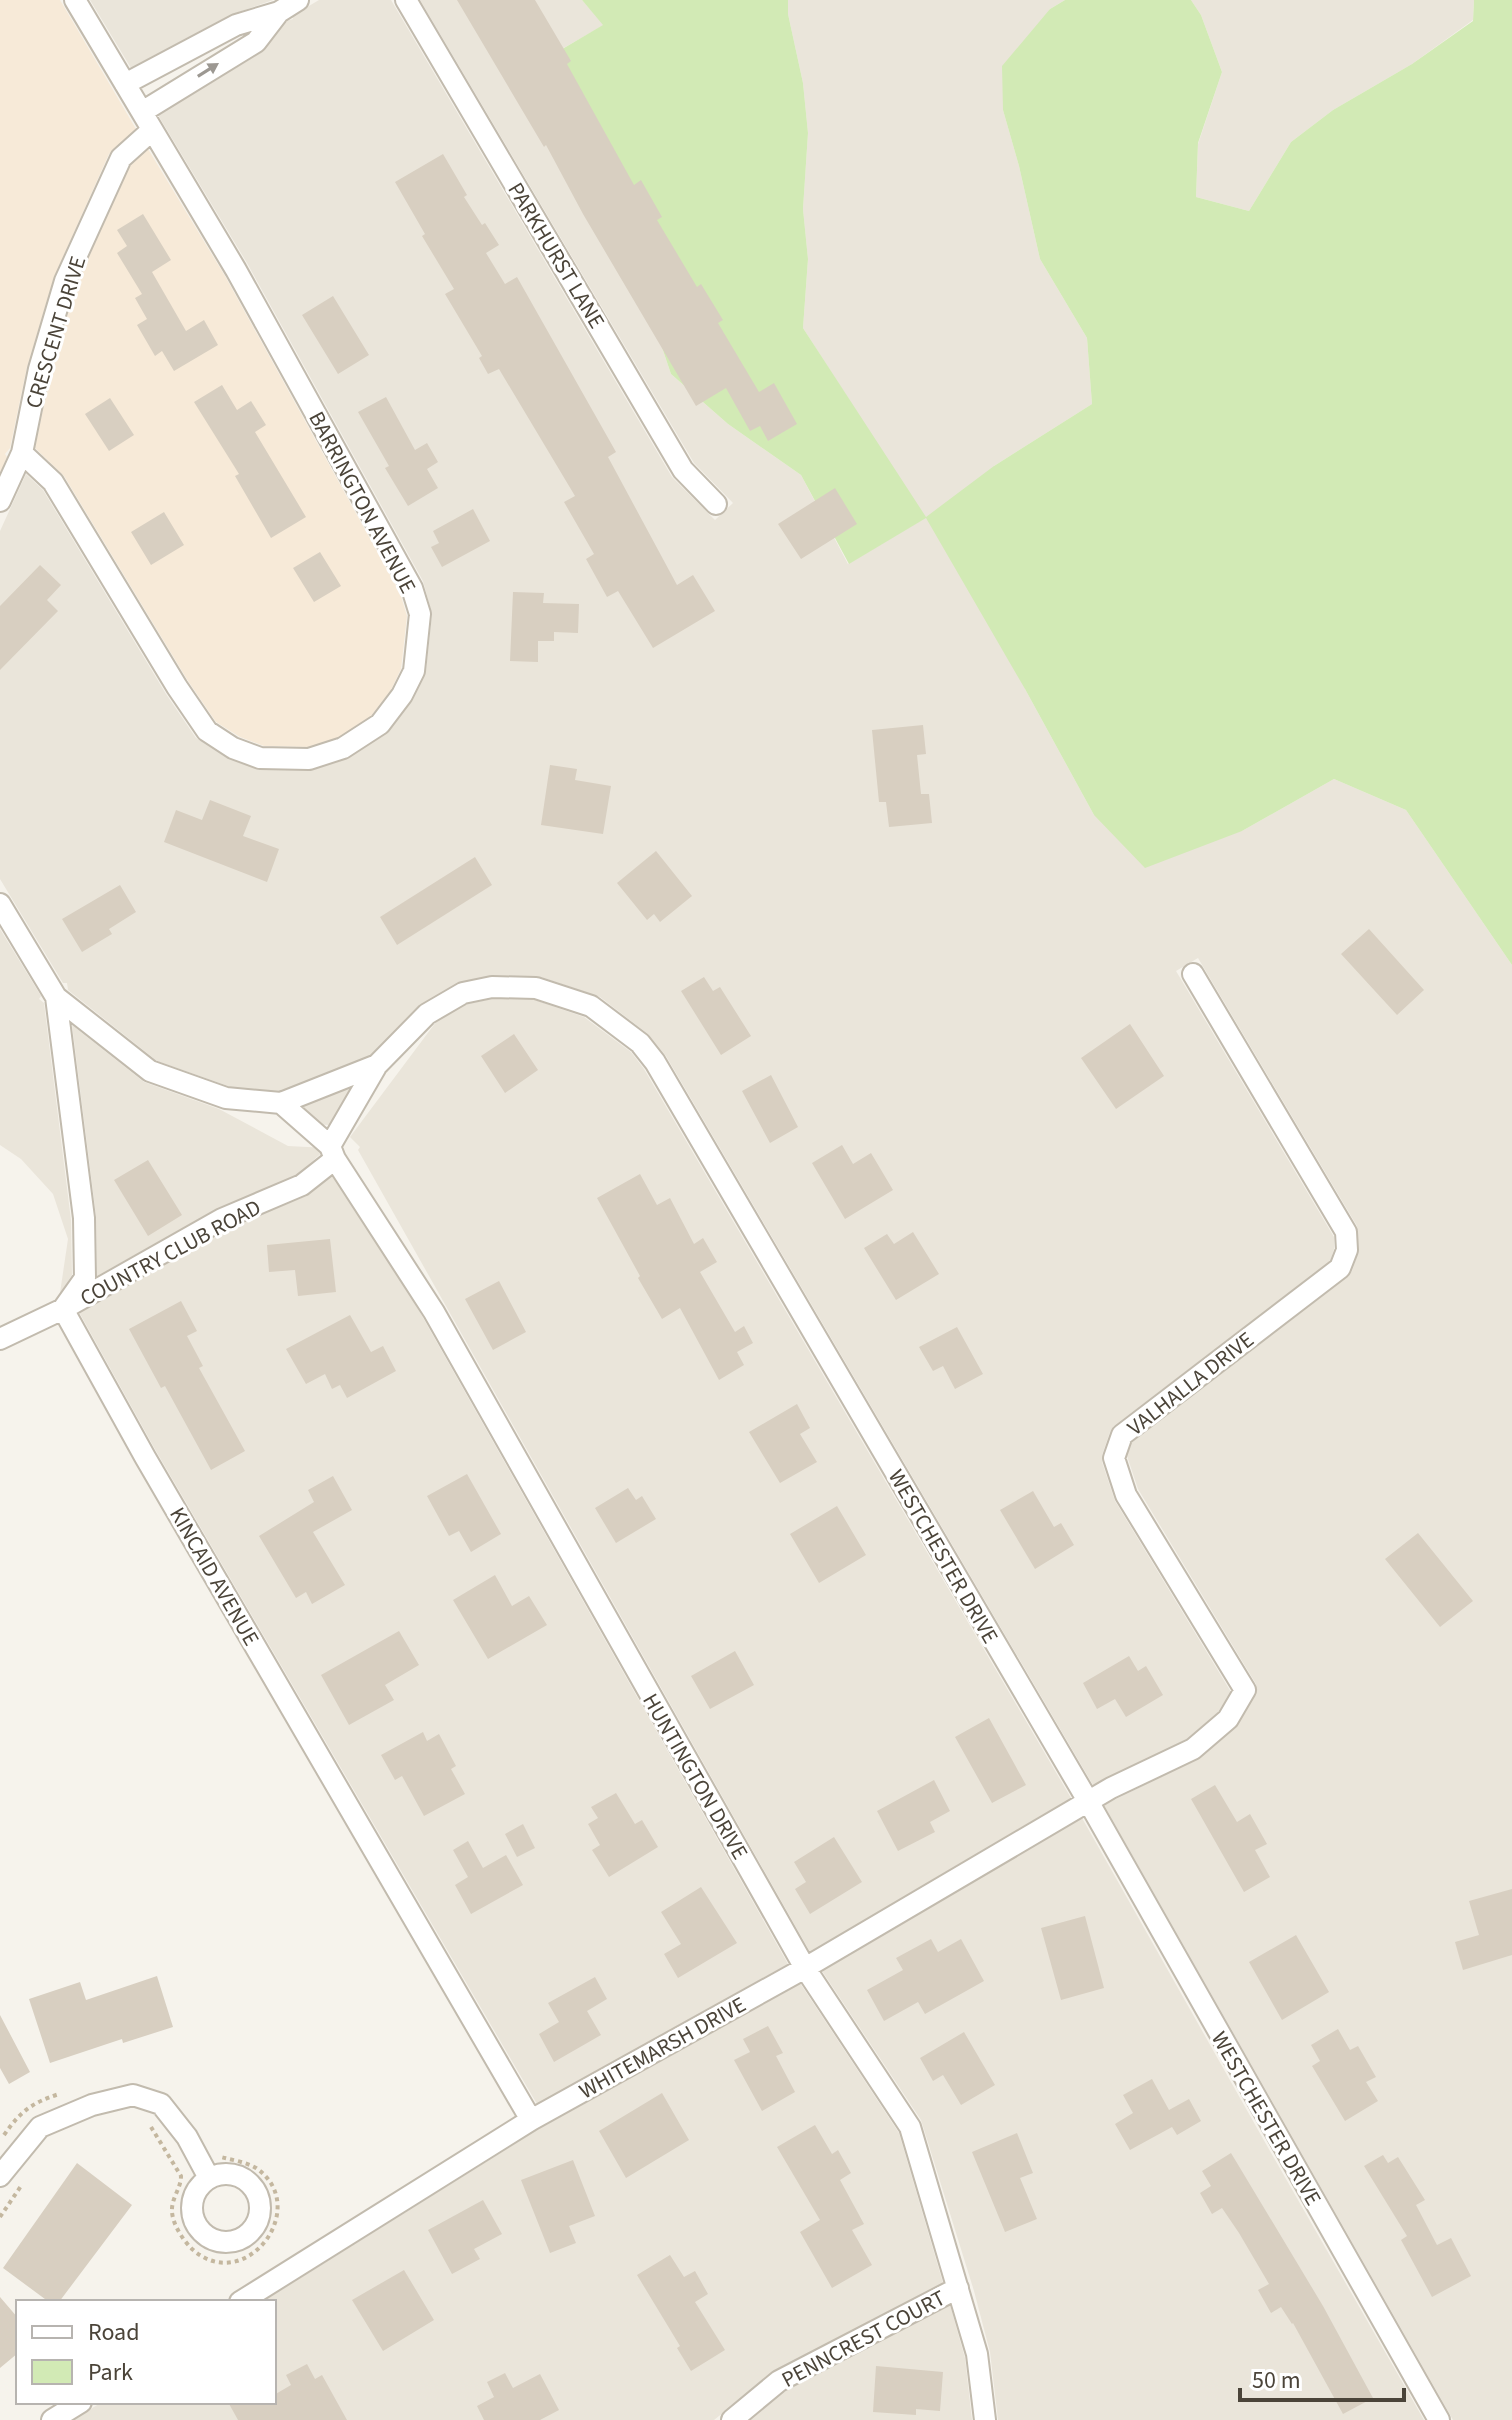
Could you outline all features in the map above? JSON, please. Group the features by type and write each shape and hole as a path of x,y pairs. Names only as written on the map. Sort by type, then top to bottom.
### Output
{"street":[{"name":"BARRINGTON AVENUE","path":"22,453 53,482 207,731 233,748 260,758 309,759 343,748 380,724 402,695 414,671 420,614 412,588 236,270 75,0"},
{"path":"125,84 236,25 279,12 298,0"},
{"name":"PARKHURST LANE","path":"406,0 683,470 716,504"},
{"path":"142,112 256,42 279,12"},
{"name":"CRESCENT DRIVE","path":"0,501 22,453 39,369 65,281 121,158 151,131"},
{"path":"0,904 56,997 150,1071 226,1098 281,1103 377,1065"},
{"name":"VALHALLA DRIVE","path":"1088,1801 1193,1749 1228,1719 1245,1690 1126,1495 1114,1458 1122,1435 1340,1268 1347,1250 1346,1232 1193,974"},
{"name":"WESTCHESTER DRIVE","path":"333,1152 377,1065 427,1014 463,993 492,987 536,988 591,1006 640,1043 655,1062 1088,1801 1439,2420"},
{"path":"56,997 84,1218 85,1278 63,1309"},
{"name":"HUNTINGTON DRIVE","path":"281,1103 333,1152 434,1312 805,1968 910,2127 977,2354 985,2420"},
{"name":"COUNTRY CLUB ROAD","path":"0,1339 63,1309 222,1219 302,1185 333,1152"},
{"name":"KINCAID AVENUE","path":"63,1309 145,1457 531,2120"},
{"name":"WHITEMARSH DRIVE","path":"243,2300 531,2120 805,1968 1088,1801"},
{"path":"0,2176 40,2127 92,2105 133,2095 161,2104 187,2137 209,2178"},
{"name":"PENNCREST COURT","path":"732,2420 779,2381 958,2288"},
{"path":"52,2420 78,2404"}],"path":[{"path":"0,2141 28,2107 72,2090"},
{"path":"147,2122 181,2176 172,2212 187,2244 200,2256 223,2263 239,2261 256,2252 270,2237 277,2221 277,2197 271,2184 257,2168 223,2158 213,2148"},
{"path":"0,2217 24,2182"}],"shaded area":[{"path":"0,0 60,0 136,129 109,154 54,277 27,367 10,448 5,454 7,457 0,473"},
{"path":"90,0 273,0 230,15 131,68"},
{"path":"319,0 391,0 672,477 715,520 733,503 694,463 420,0 582,0 604,25 520,73 640,282 671,374 728,424 801,475 848,564 925,518 803,328 808,259 803,209 808,133 803,83 788,14 788,0 1065,0 1050,9 1003,110 1040,259 1087,338 1092,404 994,466 1025,689 1094,815 1242,831 1334,779 1406,810 1512,965 1512,2420 1453,2420 1104,1805 1201,1757 1235,1727 1255,1695 1256,1684 1138,1489 1127,1456 1132,1441 1347,1277 1358,1253 1357,1226 1198,958 1176,971 1334,1237 1334,1249 1330,1262 1110,1432 1102,1462 1115,1501 1231,1692 1218,1712 1187,1739 1093,1785 666,1056 648,1034 600,997 541,977 493,976 461,982 417,1008 331,1125 300,1124 231,1087 157,1061 68,990 67,983 63,983 0,879 0,531 26,474 43,490 166,694 196,738 225,757 259,770 312,770 349,757 386,733 412,701 426,671 432,614 423,581 247,263 158,115 262,52 286,21"},
{"path":"1191,0 1474,0 1473,20 1412,64 1333,110 1291,142 1249,211 1196,197 1198,144 1222,72 1201,15"},
{"path":"148,149 225,276 400,593 407,616 401,669 391,690 371,716 338,738 309,747 264,746 240,737 216,722 64,476 35,448 51,371 77,283 131,164"},
{"path":"0,929 44,1003 71,1220 72,1275 60,1293 68,1239 53,1194 21,1159 0,1145"},
{"path":"492,999 532,999 584,1017 631,1052 644,1069 1071,1798 810,1952 358,1150 360,1147 350,1137 436,1022 466,1004"},
{"path":"72,1025 144,1082 219,1109 288,1146 327,1148 297,1175 217,1209 97,1276 96,1216"},
{"path":"339,1169 788,1964 537,2104 156,1451 79,1312 227,1229 306,1196"},
{"path":"1082,1818 1424,2420 998,2420 990,2352 921,2120 822,1971"},
{"path":"800,1983 899,2133 943,2283 774,2372 714,2420 73,2420 99,2404 276,2404 276,2300 265,2300 537,2130"},
{"path":"950,2305 965,2358 972,2420 750,2420 785,2391"}],"green space":[{"path":"582,0 788,0 788,14 803,83 808,133 803,209 808,259 803,328 926,517 994,466 1092,404 1087,338 1040,259 1003,110 1002,66 1050,9 1065,0 1191,0 1201,15 1222,72 1198,143 1196,197 1249,211 1291,142 1333,110 1412,64 1473,21 1474,0 1512,0 1512,965 1406,810 1334,779 1242,831 1145,868 1094,815 926,518 849,564 801,475 728,424 671,374 640,282 520,74 603,25"}],"building":[{"path":"457,0 535,0 571,61 567,64 634,185 641,180 662,217 657,220 697,287 701,284 723,320 718,323 759,392 774,383 797,424 768,441 760,426 750,431 726,388 696,406 546,145 544,147"},
{"path":"443,154 467,195 464,197 499,245 486,253 505,284 517,277 616,452 608,457 677,585 693,575 715,611 653,648 618,591 607,597 586,559 594,554 564,502 575,496 499,369 488,374 479,358 482,356 445,294 454,289 422,236 425,234 395,182"},
{"path":"143,214 171,260 152,272 186,331 204,320 218,345 174,371 162,351 155,356 137,325 147,319 135,298 142,294 117,253 127,246 117,230"},
{"path":"333,296 369,355 338,374 302,315"},
{"path":"222,385 237,410 251,401 266,425 255,432 306,517 271,538 235,476 239,474 194,402"},
{"path":"386,397 415,450 427,443 438,462 427,469 438,488 408,506 385,468 389,466 358,412"},
{"path":"110,398 134,435 109,451 85,414"},
{"path":"835,488 857,524 801,559 778,524"},
{"path":"473,509 490,541 442,567 431,547 439,543 433,531"},
{"path":"164,512 184,545 151,565 131,532"},
{"path":"320,552 341,586 314,602 293,568"},
{"path":"40,565 61,585 47,600 58,611 0,670 0,606"},
{"path":"513,592 544,593 543,603 579,604 578,633 554,632 554,641 538,641 538,662 510,661"},
{"path":"923,725 926,754 917,755 921,794 929,794 932,823 889,827 886,802 879,802 872,730"},
{"path":"550,765 577,769 575,780 611,786 603,834 541,825"},
{"path":"210,800 251,816 243,836 279,849 267,882 164,842 176,810 202,820"},
{"path":"656,851 692,896 660,922 654,914 647,920 617,883"},
{"path":"475,857 492,885 397,945 380,917"},
{"path":"120,885 136,912 109,929 112,934 82,952 62,919"},
{"path":"1369,929 1424,990 1397,1015 1341,954"},
{"path":"704,977 713,991 720,987 751,1036 721,1055 681,991"},
{"path":"1130,1024 1164,1076 1116,1109 1081,1058"},
{"path":"514,1034 538,1070 505,1093 481,1056"},
{"path":"771,1075 798,1127 770,1143 742,1091"},
{"path":"842,1145 853,1164 871,1153 893,1190 845,1219 812,1163"},
{"path":"148,1160 182,1215 148,1236 114,1180"},
{"path":"640,1174 657,1205 670,1198 694,1244 703,1238 717,1262 700,1272 735,1332 744,1326 753,1343 737,1352 744,1365 719,1380 680,1308 662,1319 597,1198"},
{"path":"913,1232 939,1274 896,1300 864,1248 887,1234 894,1244"},
{"path":"330,1239 336,1292 298,1296 295,1270 269,1272 267,1245"},
{"path":"499,1281 526,1332 493,1350 465,1299"},
{"path":"181,1301 197,1331 187,1336 203,1366 199,1368 245,1451 211,1470 165,1386 161,1388 129,1329"},
{"path":"350,1315 371,1352 383,1346 396,1371 347,1398 340,1385 332,1389 325,1374 306,1384 286,1349"},
{"path":"957,1327 983,1374 955,1389 943,1366 933,1371 919,1347"},
{"path":"797,1404 810,1428 800,1434 817,1462 780,1483 749,1432"},
{"path":"467,1474 501,1534 471,1552 459,1531 449,1536 427,1496"},
{"path":"333,1476 352,1510 313,1532 345,1585 312,1604 306,1592 296,1598 259,1536 314,1502 308,1490"},
{"path":"628,1488 636,1500 642,1496 656,1519 616,1543 595,1508"},
{"path":"1033,1491 1054,1527 1061,1523 1074,1545 1035,1569 1000,1510"},
{"path":"837,1506 866,1555 819,1583 790,1534"},
{"path":"1418,1533 1473,1601 1440,1627 1385,1559"},
{"path":"495,1575 512,1606 529,1596 547,1625 488,1659 453,1600"},
{"path":"399,1631 419,1665 385,1685 394,1700 349,1725 321,1675"},
{"path":"735,1651 754,1685 710,1709 691,1676"},
{"path":"1129,1656 1138,1671 1146,1666 1163,1695 1126,1717 1115,1699 1097,1709 1083,1683"},
{"path":"989,1718 1026,1785 992,1803 955,1737"},
{"path":"423,1732 427,1741 439,1734 456,1766 451,1769 465,1794 424,1816 402,1776 395,1780 381,1755"},
{"path":"934,1780 950,1811 930,1822 935,1832 898,1851 877,1811"},
{"path":"1215,1785 1237,1822 1250,1814 1267,1844 1255,1850 1270,1877 1244,1892 1191,1799"},
{"path":"616,1793 635,1824 642,1820 658,1847 609,1877 592,1850 600,1845 588,1824 598,1818 591,1807"},
{"path":"523,1824 535,1848 517,1857 505,1834"},
{"path":"834,1837 862,1882 810,1914 795,1889 806,1882 794,1862"},
{"path":"468,1841 483,1868 506,1855 523,1885 471,1914 455,1885 468,1877 453,1850"},
{"path":"701,1887 737,1943 678,1978 664,1954 681,1944 661,1912"},
{"path":"1512,1889 1512,1955 1463,1970 1455,1942 1479,1935 1469,1901"},
{"path":"1085,1916 1104,1988 1061,2000 1041,1928"},
{"path":"1296,1935 1329,1992 1282,2020 1249,1962"},
{"path":"931,1939 938,1952 961,1939 984,1981 925,2014 918,2002 884,2021 867,1990 903,1970 896,1958"},
{"path":"157,1976 173,2027 123,2043 122,2039 50,2063 29,1999 80,1982 86,2000"},
{"path":"595,1977 607,1999 587,2011 601,2035 554,2062 539,2034 559,2022 548,2003"},
{"path":"0,2015 30,2072 9,2084 0,2068"},
{"path":"768,2026 783,2053 776,2056 795,2092 762,2111 734,2060 750,2052 743,2039"},
{"path":"1338,2029 1350,2050 1358,2046 1376,2077 1366,2082 1378,2101 1345,2121 1312,2066 1320,2061 1311,2045"},
{"path":"964,2032 995,2085 961,2105 943,2075 933,2081 920,2058"},
{"path":"1152,2079 1169,2110 1189,2099 1201,2121 1177,2135 1172,2127 1130,2150 1115,2124 1133,2113 1123,2095"},
{"path":"662,2093 689,2140 626,2178 599,2131"},
{"path":"815,2125 832,2154 838,2150 851,2173 840,2180 864,2224 852,2230 872,2265 832,2288 800,2232 820,2220 777,2147"},
{"path":"1017,2133 1033,2173 1020,2178 1037,2219 1005,2232 972,2152"},
{"path":"1231,2153 1323,2306 1373,2398 1343,2414 1293,2323 1281,2307 1271,2313 1258,2290 1269,2284 1239,2233 1222,2208 1212,2214 1200,2193 1211,2186 1202,2171"},
{"path":"1383,2155 1388,2163 1398,2157 1425,2200 1416,2205 1437,2245 1451,2238 1471,2276 1432,2297 1401,2240 1407,2236 1364,2166"},
{"path":"573,2160 595,2216 569,2226 576,2243 550,2253 521,2180"},
{"path":"77,2163 132,2205 61,2300 46,2300 3,2268"},
{"path":"483,2200 502,2234 474,2249 480,2259 452,2274 428,2230"},
{"path":"670,2255 684,2277 695,2271 708,2294 695,2302 725,2350 691,2371 677,2348 680,2346 637,2275"},
{"path":"404,2270 434,2320 383,2351 352,2300"},
{"path":"0,2297 16,2316 16,2355 0,2368"},
{"path":"307,2364 315,2379 322,2375 347,2420 238,2420 229,2404 276,2404 276,2394 291,2385 286,2375"},
{"path":"876,2366 943,2372 940,2411 916,2409 916,2415 873,2412"},
{"path":"505,2373 513,2388 540,2374 559,2410 540,2420 484,2420 477,2406 494,2397 487,2382"}]}
